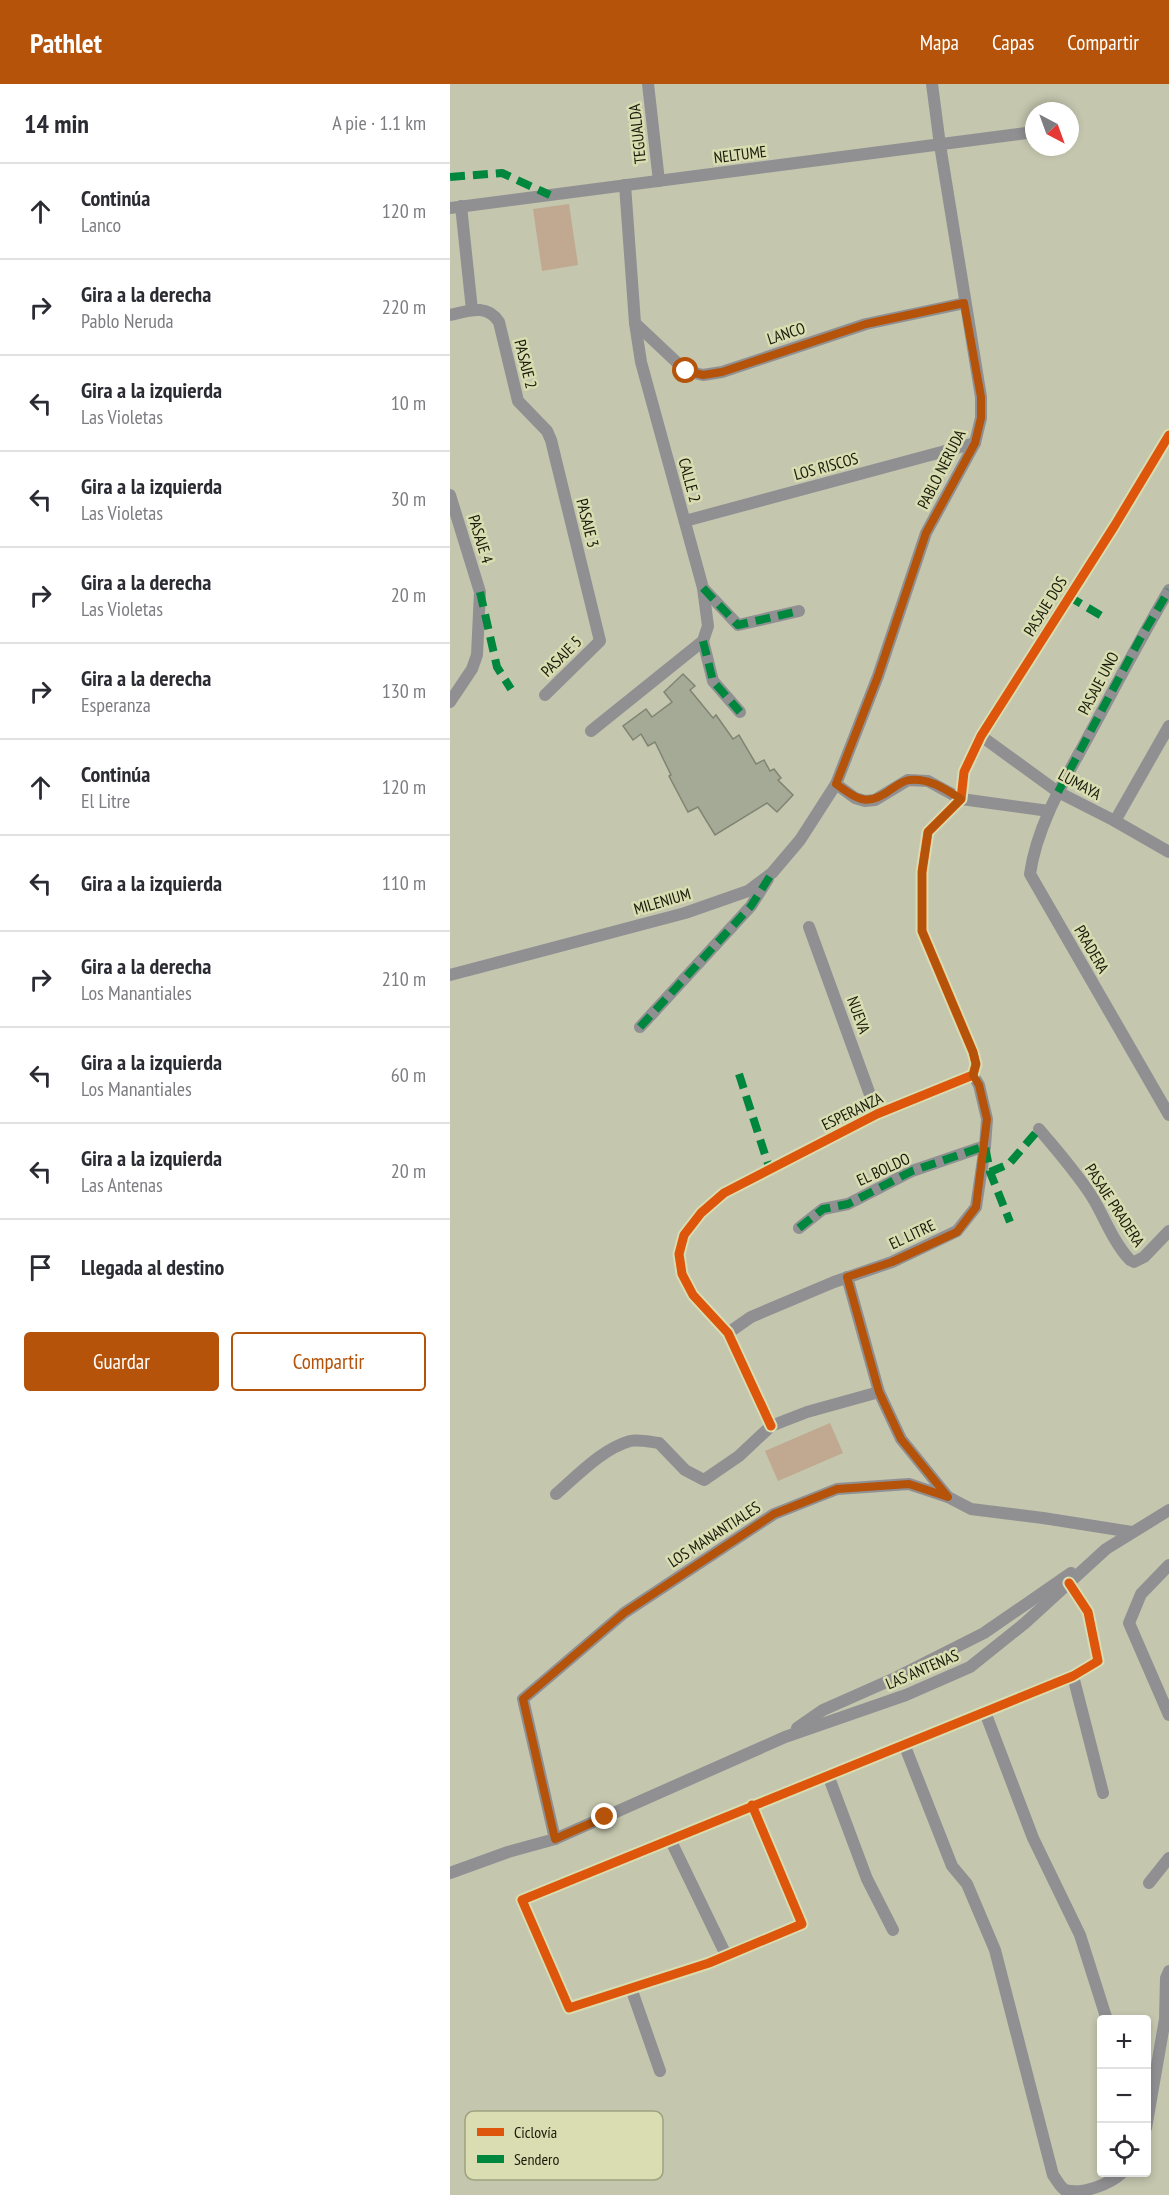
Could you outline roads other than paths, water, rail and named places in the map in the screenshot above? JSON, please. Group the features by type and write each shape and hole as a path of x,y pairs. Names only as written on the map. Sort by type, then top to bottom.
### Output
{"street":[{"name":"TEGUALDA","path":"648,84 658,181"},
{"name":"PABLO NERUDA","path":"836,784 878,676 926,533 975,443 981,418 981,397 964,303 932,84"},
{"name":"NELTUME","path":"456,207 1025,133"},
{"name":"CALLE 2","path":"625,185 635,323 641,362 703,588 708,626 703,641"},
{"path":"450,315 472,310 456,207"},
{"name":"LANCO","path":"635,323 686,371 703,375 722,372 866,324 964,303"},
{"name":"PASAJE 2","path":"472,310 485,310 494,314 499,322 518,400 533,418"},
{"name":"PASAJE 3","path":"533,418 547,431 551,440 600,641"},
{"name":"PASAJE DOS","path":"961,799 964,772 981,736 1169,435"},
{"name":"LOS RISCOS","path":"684,521 975,443"},
{"name":"PASAJE 4","path":"450,495 480,592 477,655 472,669 450,702"},
{"path":"703,588 738,625 799,611"},
{"name":"PASAJE UNO","path":"1058,792 1140,639 1169,590"},
{"name":"PASAJE 5","path":"545,695 600,641"},
{"path":"591,731 703,641 713,681 740,712"},
{"path":"1115,821 1169,726"},
{"name":"LUMAYA","path":"981,736 1058,792 1169,852"},
{"path":"836,784 855,798 865,801 875,800 908,780 928,781 961,799 1049,811"},
{"name":"MILENIUM","path":"450,975 685,913 748,891 771,873 800,840 836,784"},
{"name":"PRADERA","path":"1058,792 1032,859 1030,874 1169,1115"},
{"path":"961,799 928,832 922,872 922,931 973,1052 976,1064 973,1075"},
{"path":"640,1027 751,906 771,873"},
{"name":"NUEVA","path":"809,927 877,1114"},
{"name":"ESPERANZA","path":"771,1426 728,1333 693,1295 682,1274 679,1254 684,1235 701,1213 724,1193 877,1114 973,1075"},
{"name":"EL LITRE","path":"728,1333 751,1317 847,1277 892,1262 957,1232 976,1207 985,1146 987,1119 979,1085 973,1075"},
{"name":"PASAJE PRADERA","path":"1039,1129 1071,1167 1093,1199 1112,1235 1130,1260 1134,1262 1144,1257 1169,1231"},
{"name":"EL BOLDO","path":"799,1227 823,1209 848,1204 912,1171 985,1146"},
{"path":"847,1277 879,1392 901,1439 948,1497"},
{"path":"556,1494 611,1450 632,1440 659,1443 684,1470 704,1480 738,1456 771,1426 807,1412 879,1392"},
{"name":"LOS MANANTIALES","path":"555,1839 523,1699 624,1613 774,1514 837,1489 909,1484 948,1497 971,1509 1132,1532"},
{"name":"LAS ANTENAS","path":"785,1737 823,1710 893,1679 984,1633 1106,1549 1169,1510"},
{"name":"LAS ANTENAS","path":"450,1873 508,1852 555,1839 785,1737 906,1695 970,1668 1025,1623 1106,1549"},
{"path":"1169,1565 1141,1594 1129,1623 1169,1715"},
{"path":"752,1805 802,1924 726,1955 569,2008 522,1900 752,1805 1073,1676 1098,1661 1088,1612 1069,1584"},
{"path":"1073,1676 1103,1793"},
{"path":"985,1712 1033,1838 1080,1935 1106,2015"},
{"path":"904,1744 952,1866 967,1884 995,1950 1053,2175 1064,2190 1076,2195 1093,2191 1118,2177"},
{"path":"828,1775 867,1879 893,1930"},
{"path":"670,1839 726,1955"},
{"path":"1149,1883 1169,1858"},
{"path":"1147,2123 1165,2019 1166,1978 1169,1971"},
{"path":"631,1988 660,2071"}]}
